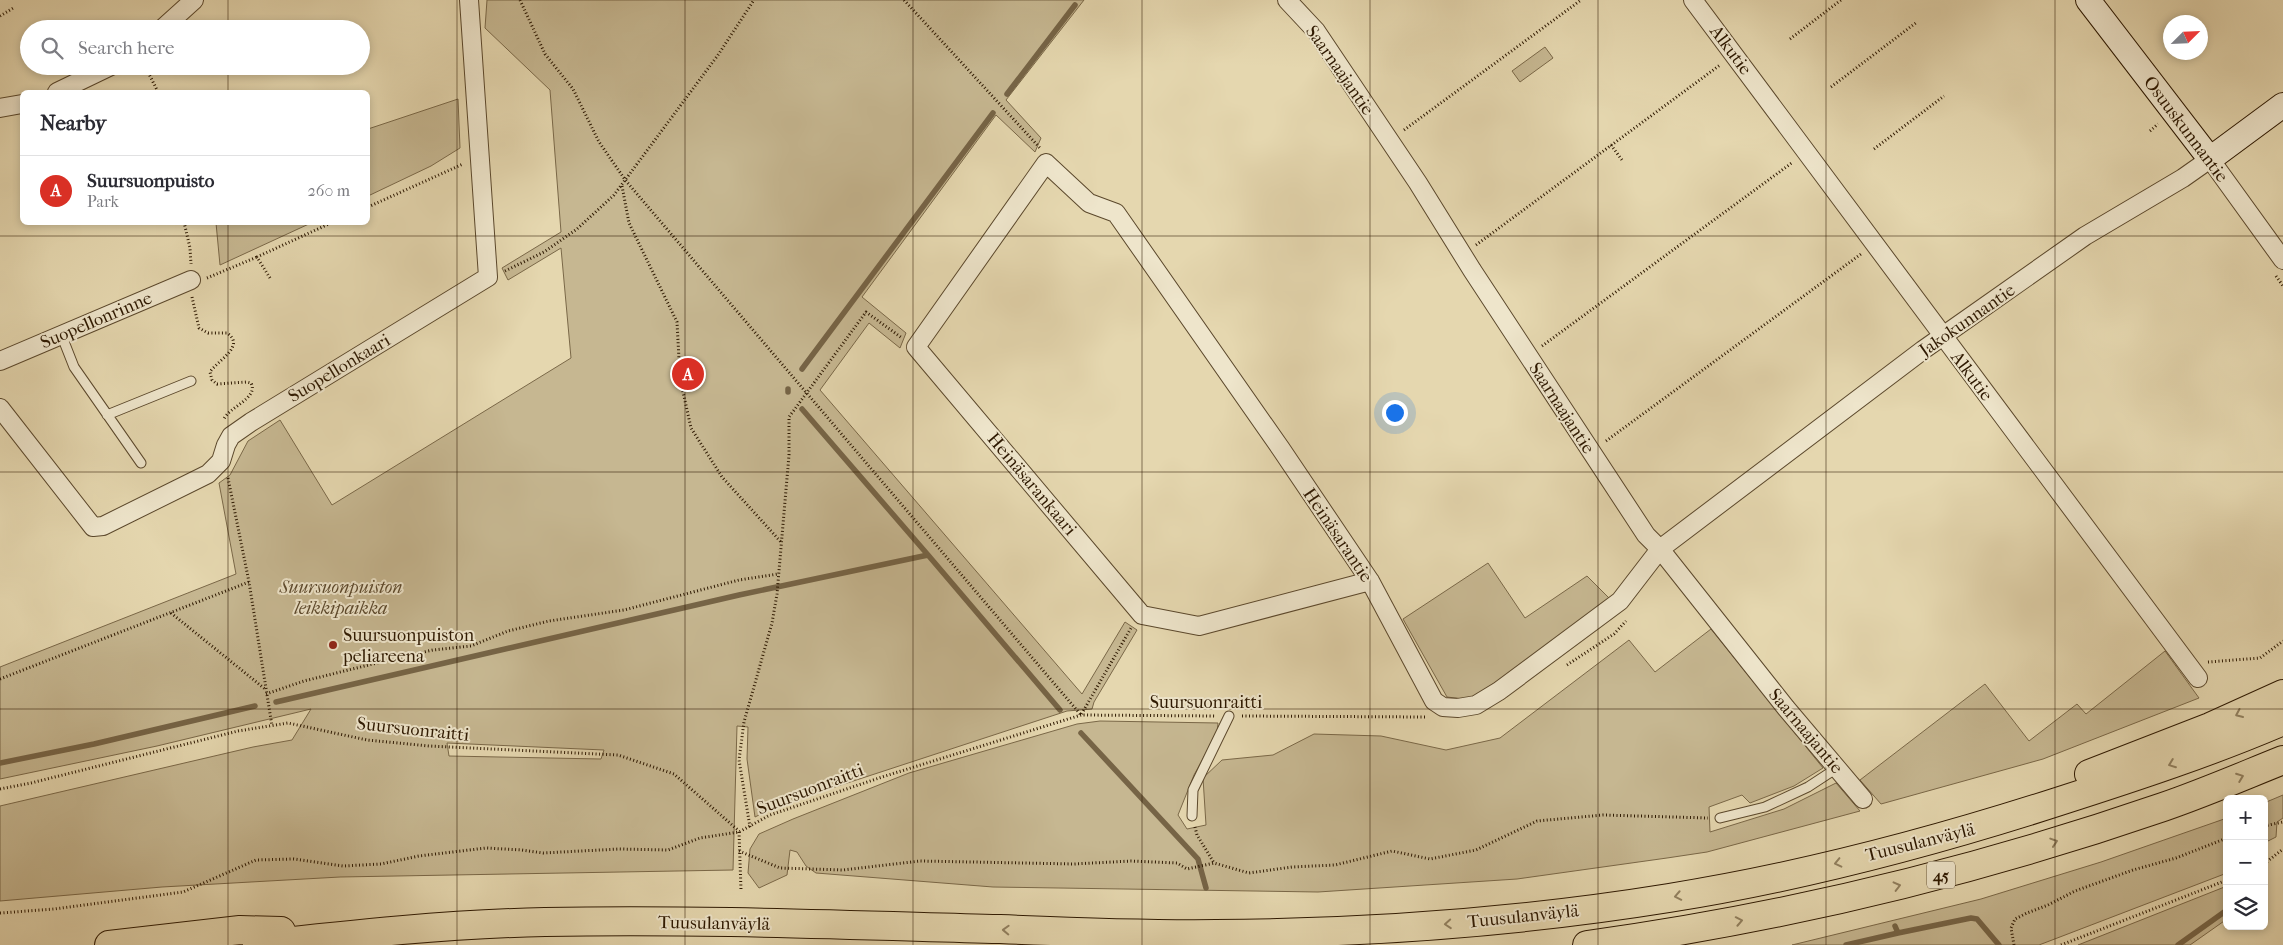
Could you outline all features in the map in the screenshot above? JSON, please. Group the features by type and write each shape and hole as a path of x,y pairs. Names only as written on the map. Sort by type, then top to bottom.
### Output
{"highway":[{"path":"1986,825 2069,782 2210,727 2283,694"},
{"name":"Tuusulanväylä","path":"257,945 380,931 544,922 647,922 1214,934 1319,932 1497,920 1673,897 1789,874 1986,825 2151,772 2283,720"},
{"name":"Tuusulanväylä","path":"1587,945 1680,932 1837,902 1999,860 2165,806 2283,760"},
{"path":"110,945 240,930 380,931"}],"street":[{"path":"172,20 194,0"},
{"path":"469,0 488,277"},
{"name":"Saarnaajantie","path":"1288,0 1316,31 1418,183 1477,278 1646,535 1660,549 1862,798"},
{"name":"Alkutie","path":"1693,0 2198,678"},
{"name":"Osuuskunnantie","path":"2088,0 2210,159 2283,260"},
{"path":"60,90 92,75"},
{"path":"0,108 20,104"},
{"name":"Jakokunnantie","path":"1660,549 1942,336 2085,236 2183,178 2283,104"},
{"path":"916,347 1043,156"},
{"name":"Heinäsarantie","path":"1043,156 1089,203 1116,213 1370,581 1434,701 1443,707"},
{"name":"Suopellonkaari","path":"231,436 488,277"},
{"name":"Suopellonrinne","path":"0,360 192,280"},
{"name":"Heinäsarankaari","path":"916,347 1142,614"},
{"path":"0,408 94,527 103,526 208,474 221,461 231,436"},
{"path":"1443,707 1458,708 1476,705 1500,691 1620,600 1660,549"},
{"path":"1142,614 1199,626 1370,581"}],"lane":[{"path":"61,334 74,367 141,463"},
{"path":"108,415 191,381"},
{"path":"1192,816 1193,790 1229,716"},
{"path":"1720,818 1765,807 1808,787 1837,768"}],"path":[{"path":"520,0 545,54 573,89 599,142 626,182 1081,714 1135,620 1142,614"},
{"path":"488,277 544,252 570,234 626,182 718,55 754,0"},
{"path":"904,0 1043,156"},
{"path":"1397,135 1581,0"},
{"path":"1790,39 1841,0"},
{"path":"0,16 15,7"},
{"path":"1831,87 1917,22"},
{"path":"1471,248 1726,60"},
{"path":"150,75 157,90"},
{"path":"1874,149 1944,96"},
{"path":"2150,131 2160,122"},
{"path":"1611,145 1622,160"},
{"path":"370,206 479,156"},
{"path":"1537,350 1799,158"},
{"path":"622,186 628,223 677,322 680,378 691,428 722,477 781,542"},
{"path":"185,225 190,248 192,303 199,328 208,333 226,333 232,338 234,343 232,350 210,372 212,380 217,384 247,382 253,386 253,391 223,418 231,436"},
{"path":"192,280 208,278 326,225"},
{"path":"1600,445 1867,249"},
{"path":"257,257 270,278"},
{"path":"750,827 739,760 744,722 772,623 777,594 789,455 788,417 866,312 916,347"},
{"path":"221,461 226,472 249,582 272,726"},
{"path":"266,694 304,681 424,652 471,646 508,631 549,621 624,610 739,580 778,574"},
{"path":"0,680 249,582"},
{"path":"171,613 266,689"},
{"path":"2187,664 2260,658 2283,641"},
{"name":"Suursuonraitti","path":"0,789 31,783 238,731 288,723 367,740 429,746 618,755 674,774 739,832 770,815 1081,714 1431,717 1443,707"},
{"path":"739,851 780,868 843,870 920,861 1074,864 1131,861 1178,864 1187,869 1214,863 1249,873 1292,867 1335,865 1392,851 1430,859 1476,850 1537,821 1603,815 1720,818"},
{"path":"1192,816 1197,835 1214,863"},
{"path":"2268,825 2283,822"},
{"path":"0,913 54,909 183,892 256,860 294,859 343,866 380,864 419,856 486,848 543,853 619,848 668,850 700,838 739,832 741,890"},
{"path":"2014,945 2011,928 2015,919 2075,891 2133,870 2176,858 2223,840"},
{"path":"2268,861 2283,849"},
{"path":"2061,945 2223,882"}],"green space":[{"name":"Suursuonpuiston leikkipaikka","path":"487,0 1084,0 1006,100 1041,138 1035,152 996,115 862,297 906,333 900,348 869,323 820,390 1082,694 1125,622 1137,630 1094,702 1092,709 1067,711 777,806 755,817 747,759 748,727 737,726 733,870 340,877 162,887 0,901 0,806 253,747 292,740 311,709 157,746 0,779 0,667 236,574 219,483 230,475 248,441 280,420 332,505 571,358 561,248 508,280 502,268 561,232 550,90 485,28","holes":["447,743 604,750 601,759 449,756"]},
{"path":"1545,47 1553,58 1520,82 1512,71"},
{"path":"458,99 460,148 431,166 370,195 370,128"},
{"path":"216,225 307,225 220,265"},
{"path":"1488,563 1525,618 1587,576 1613,602 1599,616 1474,696 1464,699 1447,697 1403,619"},
{"path":"1711,629 1823,768 1794,786 1750,803 1742,795 1709,807 1710,832 1784,809 1836,783 1860,811 1707,852 1667,858 1517,879 1318,892 993,887 816,873 806,866 797,852 790,850 787,875 759,888 748,873 750,849 759,834 793,819 909,773 1077,724 1100,721 1218,723 1217,733 1194,775 1178,815 1187,829 1206,825 1203,778 1222,760 1273,755 1314,734 1381,736 1446,750 1500,738 1629,640 1655,672"},
{"path":"2165,651 2199,698 2043,759 1881,804 1860,780 1985,684 2029,741 2077,704 2086,714"},
{"path":"2283,795 2283,818 2277,822 2276,837 2268,841 2268,840 2268,801"},
{"path":"2223,819 2223,875 2039,945 1792,945 1981,899 2101,862"},
{"path":"2223,888 2223,922 2190,945 2078,945"}],"waterway":[{"path":"1007,94 1075,5"},
{"path":"802,369 993,113"},
{"path":"802,409 928,555"},
{"path":"276,702 739,595 928,555 1060,710"},
{"path":"0,763 94,744 255,706"},
{"path":"1081,733 1198,859 1206,888"},
{"path":"2178,945 2223,913"},
{"path":"1895,926 1898,933 1971,918 1977,919 1999,945"},
{"path":"1846,945 1898,933"}],"place":[{"name":"Suursuonpuisto","path":"688,374"},
{"name":"Suursuonpuiston peliareena","path":"333,645"}]}
